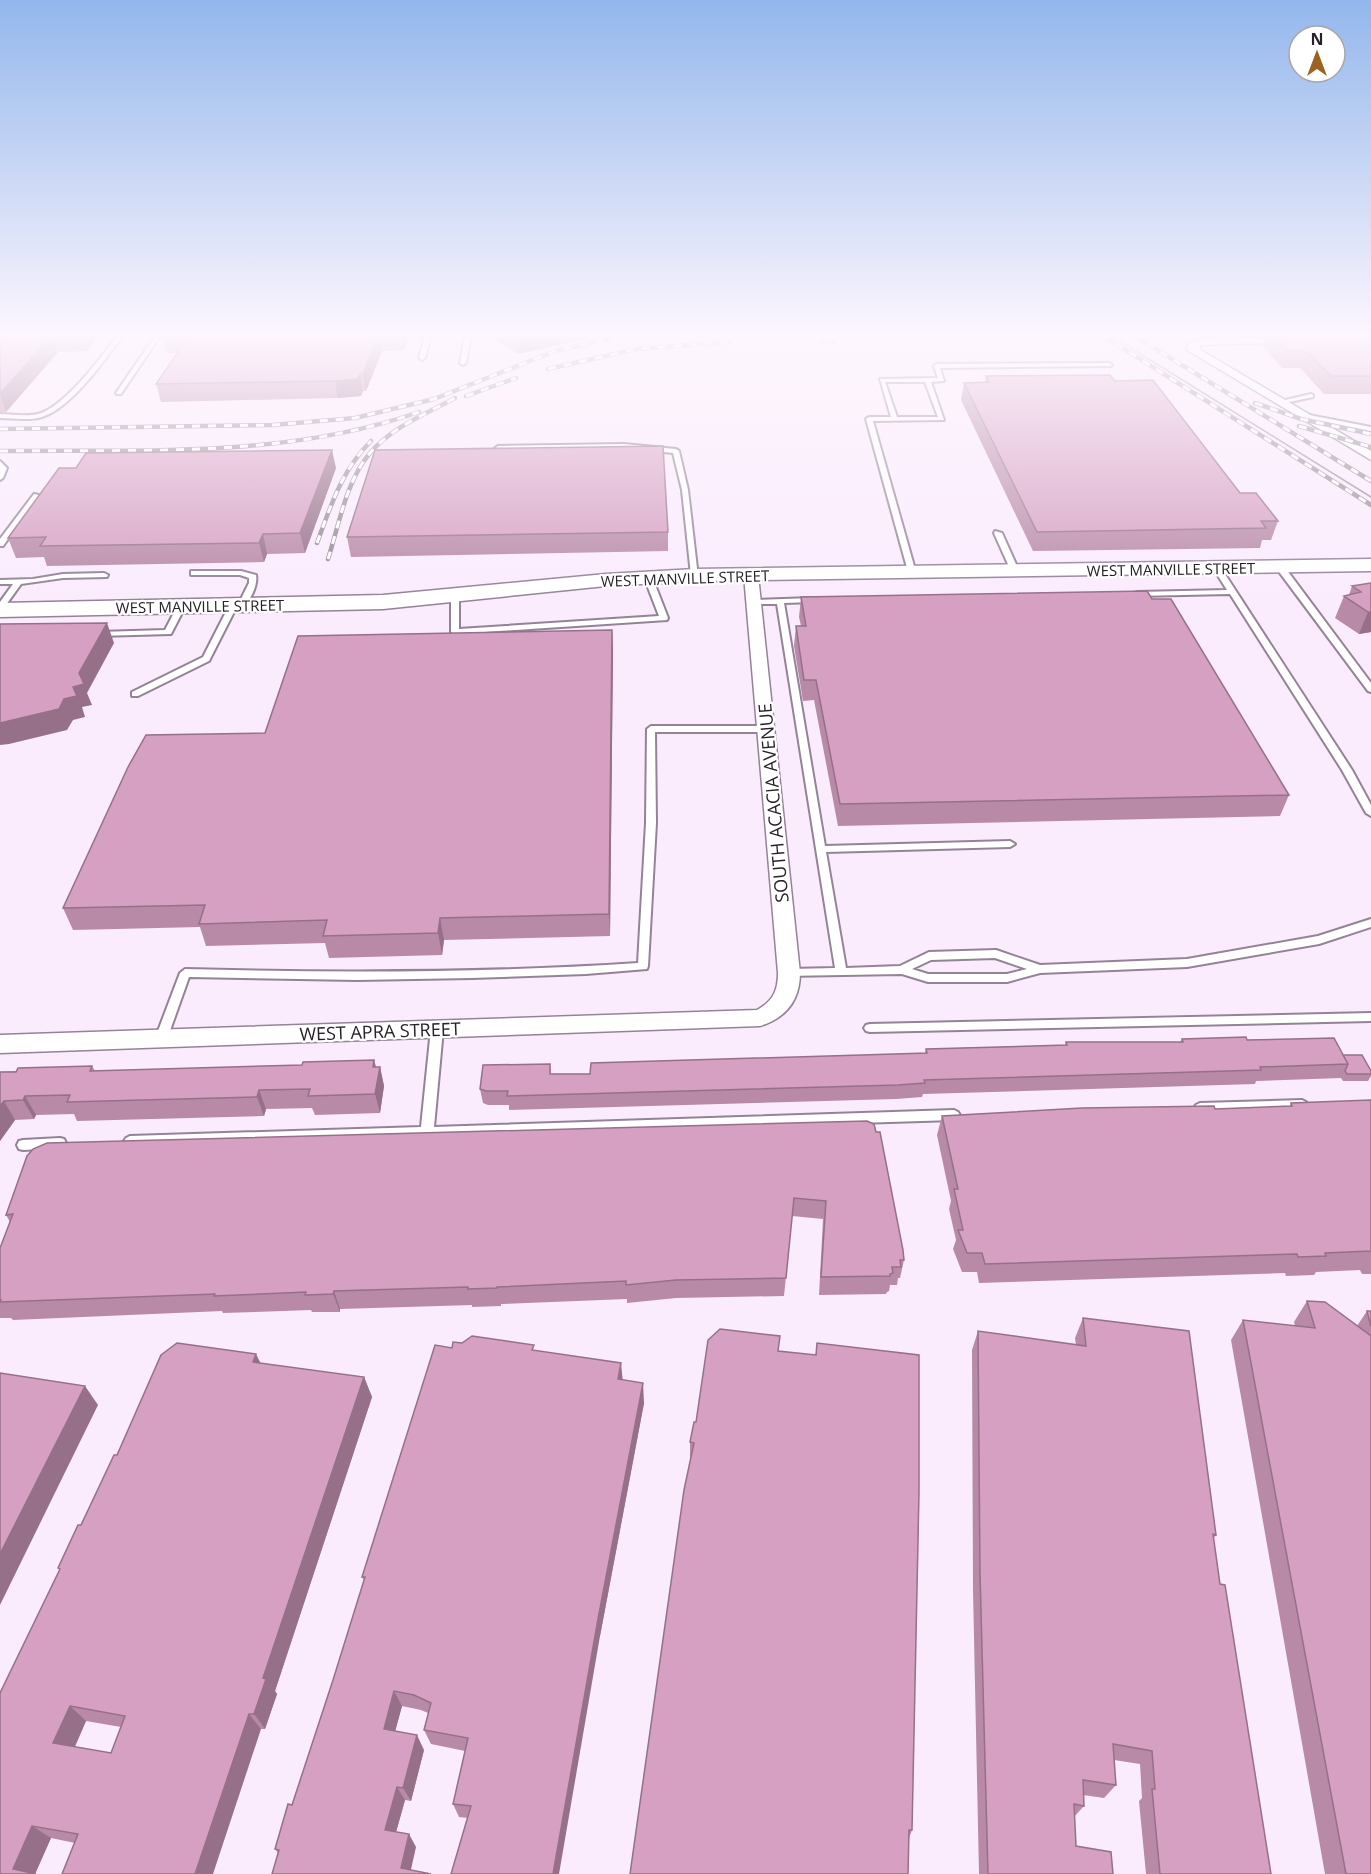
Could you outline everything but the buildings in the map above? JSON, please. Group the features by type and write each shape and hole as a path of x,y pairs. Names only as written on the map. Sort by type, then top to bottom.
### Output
{"street":[{"path":"1314,422 1371,456"},
{"name":"WEST MANVILLE STREET","path":"0,608 383,602 648,577 694,575 1371,565"},
{"name":"SOUTH ACACIA AVENUE","path":"751,575 789,973 789,991 781,1005 760,1018"},
{"name":"WEST APRA STREET","path":"0,1044 760,1018"}],"lane":[{"path":"870,422 912,573"},
{"path":"1337,422 1371,429"},
{"path":"498,448 624,446 676,451 686,490 694,575"},
{"path":"0,463 4,468 0,478"},
{"path":"0,544 36,495"},
{"path":"998,533 1015,571"},
{"path":"1280,567 1371,689"},
{"path":"1217,568 1347,770 1371,813"},
{"path":"135,694 206,659 253,583 253,577 242,573 194,573"},
{"path":"0,582 18,582 55,576 104,575"},
{"path":"455,596 455,632 664,618 648,577"},
{"path":"0,608 18,582"},
{"path":"1127,594 1233,592"},
{"path":"754,602 823,600"},
{"path":"780,601 841,972"},
{"path":"85,635 168,632 182,606"},
{"path":"161,1039 185,973 285,976 543,974 643,966 651,823 651,729 766,729"},
{"path":"821,849 1010,844"},
{"path":"789,973 902,970 928,978 1007,978 1040,969 1187,963 1320,940 1371,922"},
{"path":"902,970 929,956 996,954 1040,969"},
{"path":"870,1028 1371,1017"},
{"path":"428,1132 437,1029"},
{"path":"1182,1108 1312,1104"},
{"path":"118,1142 969,1115"},
{"path":"23,1145 71,1143"}],"tram line":[{"path":"1251,422 1371,497"}],"railway":[{"path":"0,429 273,425 303,422"},
{"path":"0,451 212,448 316,438 383,422"},
{"path":"328,559 349,490 362,464 388,436 409,422"},
{"path":"1240,422 1371,505"},
{"path":"1276,422 1371,481"},
{"path":"1317,422 1371,434"},
{"path":"1299,426 1371,447"},
{"path":"317,543 345,476 371,441"}]}
